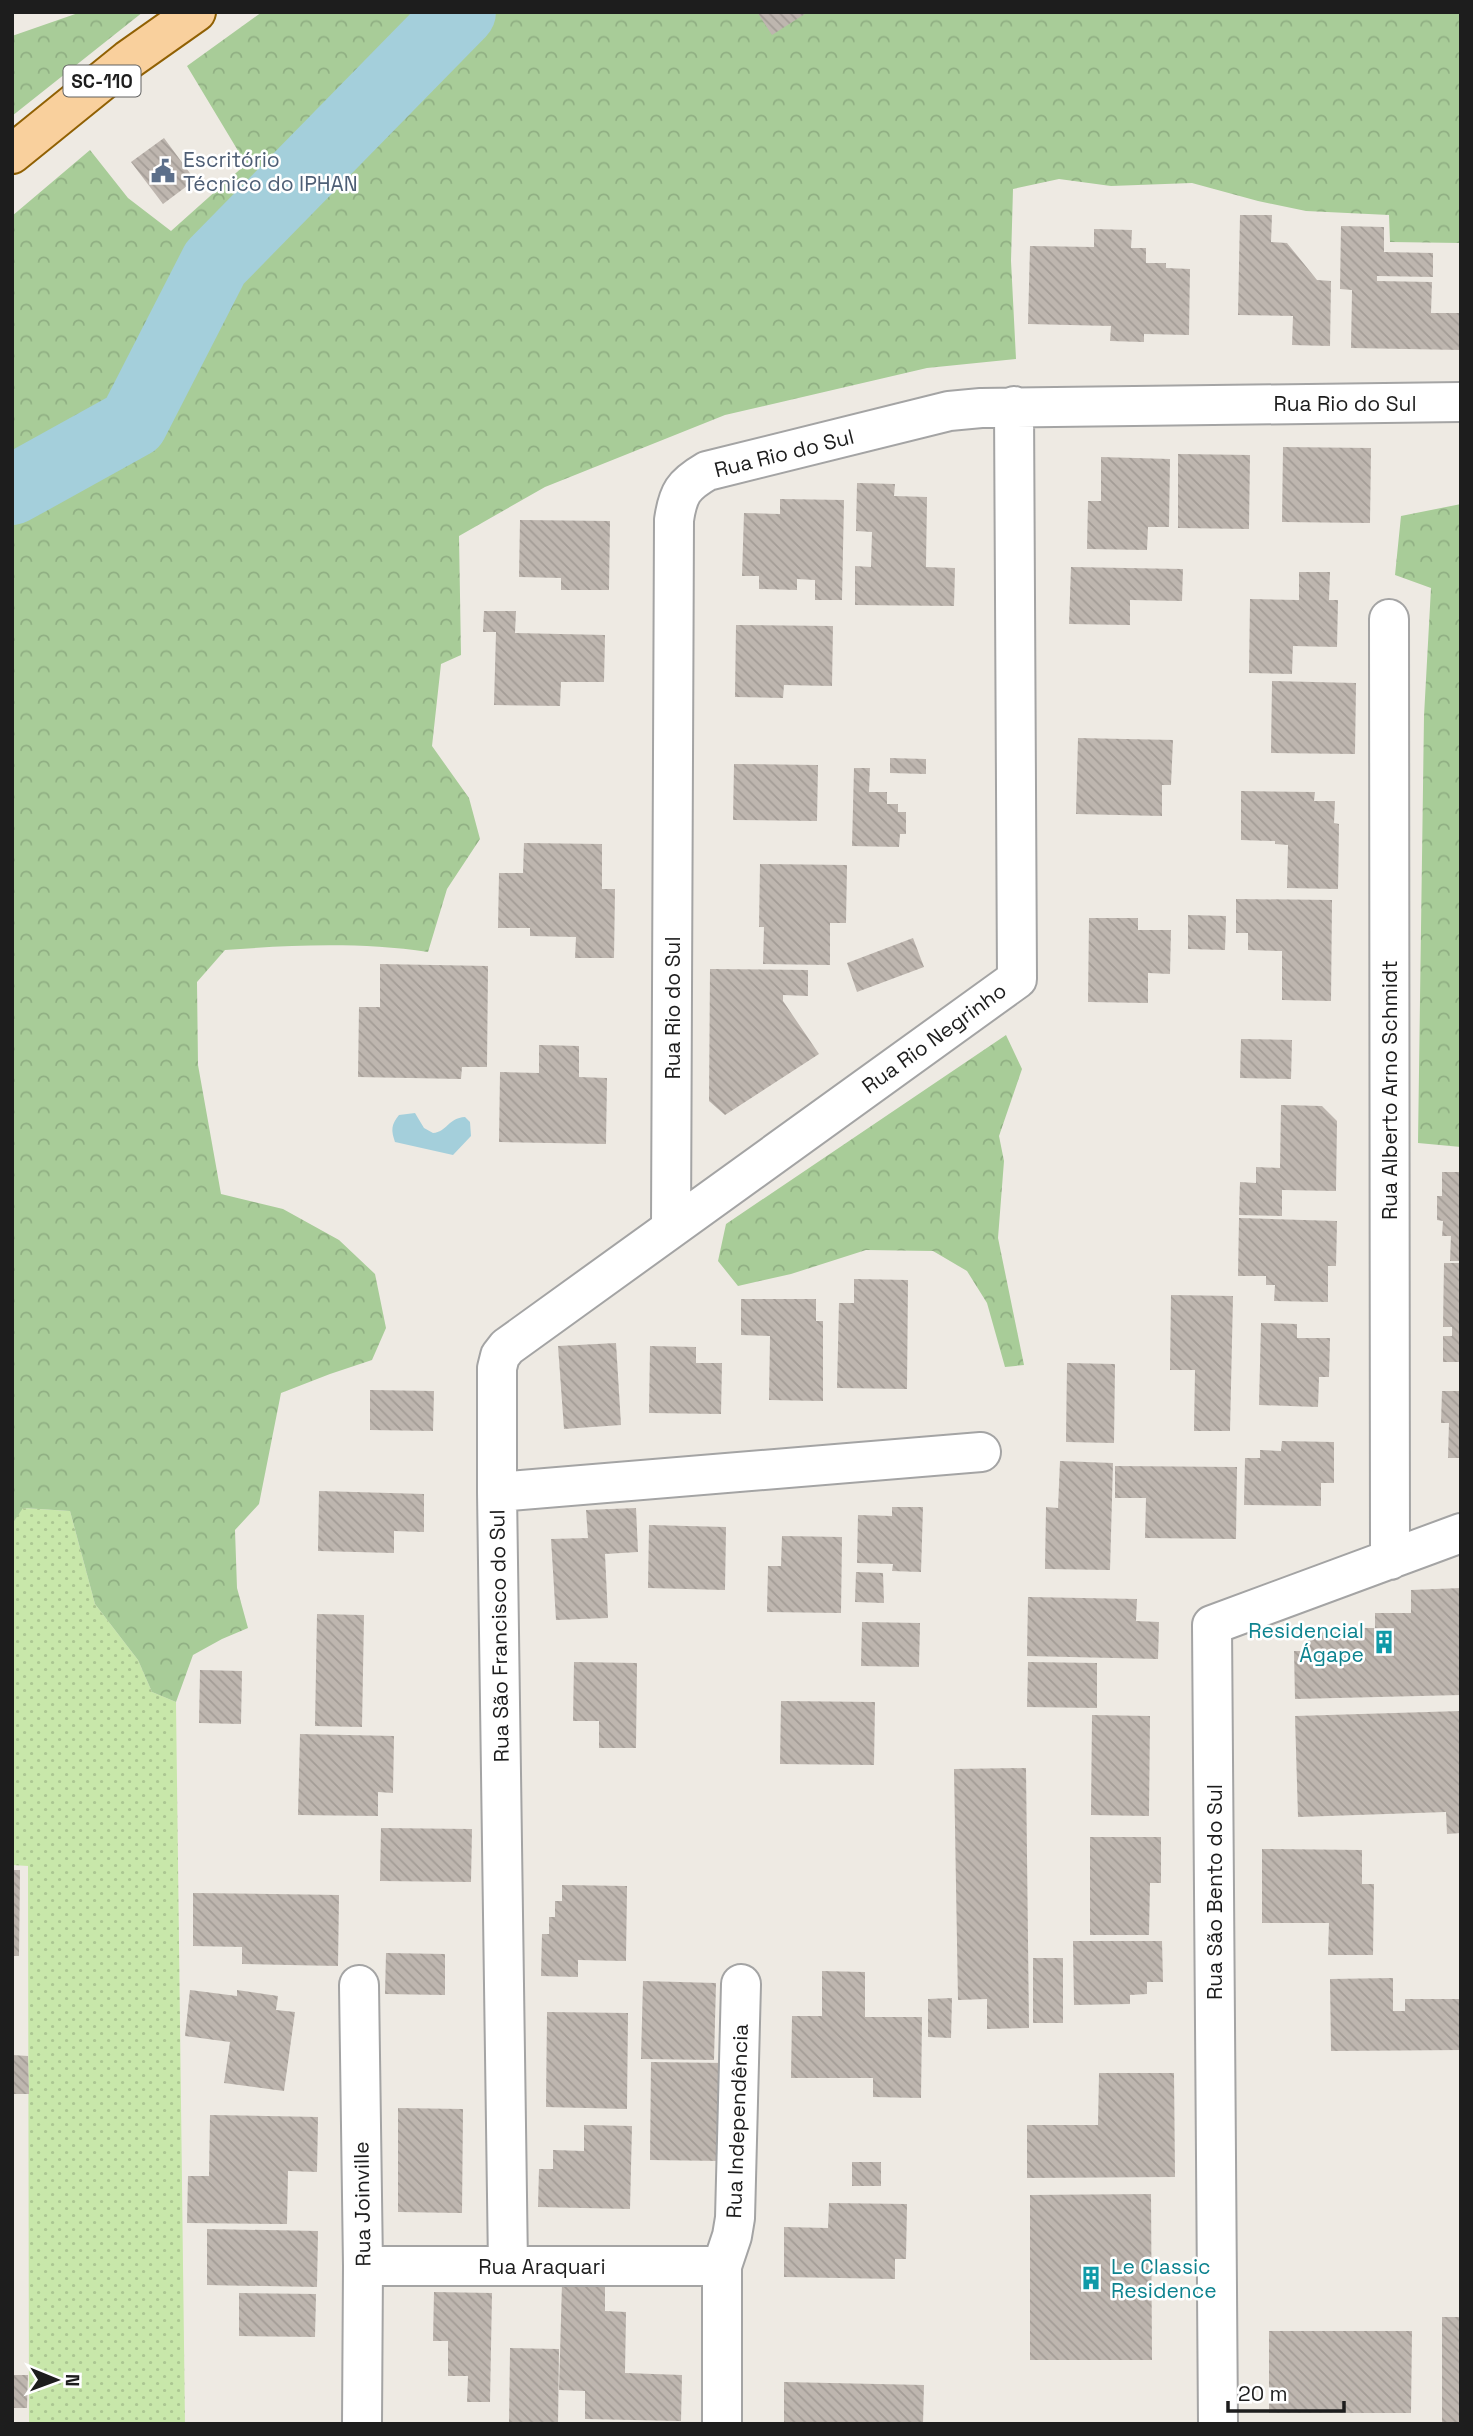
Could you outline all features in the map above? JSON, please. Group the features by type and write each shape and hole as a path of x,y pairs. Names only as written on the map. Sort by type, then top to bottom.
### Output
{"main road":[{"name":"SC-110","path":"12,154 128,60 196,12"}],"street":[{"name":"Rua Rio do Sul","path":"671,1228 674,534 677,500 688,482 707,471 949,411 1014,406 1461,402"},
{"name":"Rua Rio Negrinho","path":"497,1492 498,1368 500,1356 507,1347 1017,979 1014,406"},
{"name":"Rua Alberto Arno Schmidt","path":"1389,619 1390,1560"},
{"name":"Rua São Francisco do Sul","path":"508,2266 497,1492 981,1452"},
{"name":"Rua São Bento do Sul","path":"1217,2424 1212,1625 1461,1533"},
{"name":"Rua Joinville","path":"359,1984 362,2424"},
{"name":"Rua Independência","path":"722,2424 722,2266 735,2218 741,1984"},
{"name":"Rua Araquari","path":"363,2266 722,2266"}],"green space":[{"path":"81,12 143,12 12,116 12,36"},
{"path":"262,12 1461,12 1461,243 1390,242 1389,215 1306,211 1192,183 1111,186 1059,179 1013,189 1011,261 1016,359 927,368 725,415 545,487 459,536 461,655 441,664 432,746 469,798 480,839 447,889 428,952 326,945 225,950 197,982 198,1065 221,1194 283,1209 339,1240 375,1274 386,1328 372,1360 281,1393 259,1504 235,1530 237,1588 248,1628 193,1655 176,1702 152,1692 138,1660 95,1604 70,1511 23,1508 12,1524 12,216 90,150 128,198 171,231 246,164 187,66"},
{"path":"1461,504 1461,1147 1418,1143 1424,716 1431,588 1395,575 1401,516"},
{"path":"1006,1035 1022,1069 999,1136 1004,1161 998,1238 1024,1365 1005,1367 987,1303 967,1271 933,1251 866,1250 791,1274 738,1286 718,1261 726,1224"},
{"path":"22,1508 70,1511 95,1604 138,1660 152,1692 176,1702 185,2424 29,2424 28,1866 12,1865 12,1524"}],"water":[{"path":"415,1113 424,1128 433,1133 465,1117 470,1122 471,1136 453,1155 395,1142 392,1128 396,1119 399,1115"}],"building":[{"path":"757,12 808,12 772,35"},
{"name":"Escritório Técnico do IPHAN","path":"164,138 195,180 163,204 131,162"},
{"path":"1240,215 1272,215 1271,242 1287,243 1317,280 1331,281 1330,346 1292,345 1293,316 1238,315"},
{"path":"1341,226 1384,227 1384,252 1433,253 1433,277 1377,276 1377,281 1432,282 1431,313 1461,313 1461,350 1351,348 1352,290 1340,289"},
{"path":"1094,229 1132,230 1131,248 1146,248 1146,263 1166,263 1166,268 1190,269 1189,335 1144,334 1144,342 1110,341 1111,326 1028,324 1030,246 1094,247"},
{"path":"1283,447 1371,448 1370,523 1282,522"},
{"path":"1178,454 1250,455 1249,529 1178,528"},
{"path":"1101,457 1170,459 1169,527 1148,527 1147,550 1087,549 1088,501 1101,501"},
{"path":"857,483 895,484 894,496 927,497 926,567 955,568 954,606 855,605 855,566 871,567 872,532 856,531"},
{"path":"780,499 844,500 842,600 815,600 815,580 797,579 797,590 759,589 759,576 742,576 744,513 780,514"},
{"path":"520,520 610,521 609,590 561,590 561,578 519,577"},
{"path":"1071,567 1183,569 1182,601 1130,600 1130,625 1069,624"},
{"path":"1299,572 1330,572 1329,600 1338,600 1337,647 1293,646 1292,674 1249,673 1250,599 1299,600"},
{"path":"484,611 516,611 515,633 605,635 604,682 561,682 560,706 494,705 496,632 483,632"},
{"path":"736,625 833,626 832,686 784,685 783,698 735,697"},
{"path":"1272,681 1356,683 1355,754 1271,753"},
{"path":"1078,738 1173,740 1171,785 1162,785 1162,816 1076,814"},
{"path":"890,758 926,759 926,774 890,773"},
{"path":"734,764 818,765 817,821 733,820"},
{"path":"854,768 870,768 869,792 887,792 887,804 898,804 898,812 906,812 906,834 900,834 899,847 852,846"},
{"path":"1241,791 1315,792 1314,801 1335,801 1334,823 1339,824 1338,889 1287,888 1288,845 1275,844 1275,841 1241,840"},
{"path":"524,843 602,844 602,889 615,889 614,958 575,958 576,937 530,936 530,928 498,928 499,873 523,873"},
{"path":"760,864 847,865 846,923 830,923 830,965 763,964 764,927 759,927"},
{"path":"1236,899 1332,900 1331,1001 1282,1000 1282,951 1248,950 1248,933 1236,933"},
{"path":"1188,915 1226,916 1225,950 1188,949"},
{"path":"1089,918 1138,918 1138,930 1171,930 1170,974 1148,973 1148,1003 1088,1002"},
{"path":"913,938 924,967 857,992 847,963"},
{"path":"380,964 488,966 487,1067 462,1067 461,1079 358,1077 359,1007 380,1007"},
{"path":"710,969 808,970 808,996 783,995 783,1001 819,1054 725,1115 709,1101"},
{"path":"1241,1039 1292,1040 1291,1079 1240,1078"},
{"path":"539,1045 579,1046 579,1077 607,1078 606,1144 499,1142 500,1072 539,1073"},
{"path":"1281,1105 1322,1106 1337,1121 1336,1191 1282,1190 1282,1216 1239,1215 1240,1182 1256,1183 1256,1167 1280,1168"},
{"path":"1442,1172 1461,1172 1461,1261 1450,1261 1451,1236 1442,1236 1443,1221 1437,1220 1437,1196 1442,1196"},
{"path":"1239,1218 1337,1221 1336,1266 1328,1266 1328,1302 1274,1301 1275,1285 1266,1285 1266,1276 1238,1276"},
{"path":"1444,1263 1461,1263 1461,1362 1443,1362 1443,1336 1452,1336 1452,1327 1443,1327"},
{"path":"854,1279 908,1280 907,1389 837,1388 839,1303 854,1303"},
{"path":"1171,1295 1233,1296 1230,1431 1194,1431 1195,1370 1170,1370"},
{"path":"741,1299 816,1299 816,1321 823,1321 823,1401 769,1400 770,1336 741,1335"},
{"path":"1261,1323 1297,1324 1297,1338 1330,1338 1329,1377 1319,1377 1318,1407 1259,1405"},
{"path":"616,1343 621,1425 564,1429 558,1346"},
{"path":"650,1346 696,1347 696,1363 722,1363 721,1414 649,1413"},
{"path":"1067,1363 1115,1364 1114,1443 1066,1442"},
{"path":"370,1390 434,1391 433,1431 370,1430"},
{"path":"1442,1391 1461,1391 1461,1458 1448,1458 1449,1423 1441,1423"},
{"path":"1282,1441 1334,1442 1334,1483 1321,1483 1321,1506 1244,1505 1245,1458 1260,1458 1260,1450 1281,1451"},
{"path":"1060,1461 1113,1463 1110,1570 1045,1569 1046,1507 1058,1508"},
{"path":"1115,1466 1237,1467 1236,1539 1145,1538 1146,1498 1115,1498"},
{"path":"319,1491 424,1494 424,1532 394,1531 394,1553 318,1551"},
{"path":"892,1507 923,1507 921,1572 892,1571 893,1564 857,1563 858,1515 892,1516"},
{"path":"636,1508 638,1552 605,1554 608,1618 556,1620 551,1539 588,1538 586,1510"},
{"path":"649,1525 726,1527 725,1590 648,1588"},
{"path":"782,1536 842,1537 841,1613 767,1612 768,1566 781,1566"},
{"path":"856,1572 883,1573 884,1603 855,1602"},
{"name":"Residencial Ágape","path":"1461,1588 1461,1695 1295,1699 1294,1651 1308,1651 1308,1633 1346,1632 1346,1628 1375,1628 1375,1613 1411,1613 1411,1590"},
{"path":"1028,1597 1137,1599 1136,1621 1159,1622 1158,1659 1027,1656"},
{"path":"317,1614 364,1615 362,1727 315,1726"},
{"path":"862,1622 920,1623 919,1667 861,1666"},
{"path":"574,1662 637,1663 636,1748 599,1748 599,1721 573,1721"},
{"path":"1028,1662 1097,1663 1097,1708 1027,1707"},
{"path":"200,1670 242,1671 241,1724 199,1723"},
{"path":"781,1701 875,1702 874,1765 780,1764"},
{"path":"1461,1711 1461,1833 1447,1834 1446,1812 1298,1817 1295,1716"},
{"path":"1092,1715 1150,1716 1149,1816 1091,1815"},
{"path":"300,1734 394,1736 393,1793 378,1792 378,1816 298,1815"},
{"path":"1026,1768 1029,2028 987,2029 987,1999 958,2000 954,1769"},
{"path":"381,1828 472,1829 471,1882 380,1881"},
{"path":"1090,1837 1161,1837 1161,1883 1150,1883 1149,1935 1090,1935"},
{"path":"1262,1849 1362,1850 1362,1884 1374,1884 1373,1955 1328,1955 1329,1923 1262,1923"},
{"path":"12,1870 20,1870 19,1956 12,1956"},
{"path":"562,1885 627,1886 626,1961 578,1960 578,1977 541,1976 542,1934 549,1934 549,1917 555,1917 555,1901 562,1901"},
{"path":"193,1893 339,1895 338,1966 242,1964 242,1947 193,1946"},
{"path":"1073,1941 1162,1941 1163,1982 1147,1982 1147,1994 1130,1995 1130,2004 1074,2005"},
{"path":"386,1953 445,1954 445,1995 385,1994"},
{"path":"1033,1958 1063,1958 1063,2023 1033,2023"},
{"path":"822,1971 865,1972 865,2017 922,2017 921,2098 873,2097 873,2078 791,2078 792,2016 822,2016"},
{"path":"1393,1978 1393,2011 1405,2011 1405,1999 1461,1999 1461,2050 1331,2051 1330,1979"},
{"path":"643,1981 716,1983 714,2060 641,2059"},
{"path":"190,1990 237,1996 237,1990 278,1996 276,2010 295,2012 284,2091 224,2083 230,2042 185,2036"},
{"path":"952,1998 951,2038 928,2037 928,1999"},
{"path":"547,2012 628,2013 627,2109 546,2107"},
{"path":"12,2055 28,2056 29,2094 12,2094"},
{"path":"651,2062 724,2063 722,2161 650,2160"},
{"path":"1099,2073 1174,2073 1175,2177 1027,2178 1027,2125 1098,2125"},
{"path":"398,2108 463,2109 462,2213 398,2212"},
{"path":"210,2115 318,2117 317,2172 288,2171 287,2224 187,2223 188,2176 209,2176"},
{"path":"584,2125 632,2126 630,2209 538,2207 539,2169 553,2169 553,2150 584,2151"},
{"path":"852,2162 881,2162 881,2186 852,2186"},
{"name":"Le Classic Residence","path":"1151,2194 1152,2360 1030,2360 1030,2195"},
{"path":"829,2203 907,2204 906,2259 895,2259 895,2279 784,2277 784,2227 828,2228"},
{"path":"207,2229 318,2231 317,2287 207,2285"},
{"path":"562,2283 605,2284 605,2311 626,2312 625,2373 682,2375 681,2421 585,2419 585,2391 559,2390"},
{"path":"434,2292 492,2293 490,2402 467,2402 468,2376 448,2376 448,2341 433,2341"},
{"path":"239,2293 316,2294 315,2337 239,2336"},
{"path":"1442,2317 1461,2317 1461,2422 1442,2423"},
{"path":"1269,2331 1412,2331 1411,2413 1269,2413"},
{"path":"510,2348 559,2349 558,2424 509,2424"},
{"path":"12,2375 28,2375 27,2408 12,2408"},
{"path":"784,2382 924,2385 923,2424 784,2424"}],"waterway":[{"path":"12,490 133,423 215,263 461,12"}],"place":[{"name":"Escritório Técnico do IPHAN","path":"163,171"},
{"name":"Residencial Ágape","path":"1384,1642"},
{"name":"Le Classic Residence","path":"1091,2278"}]}
